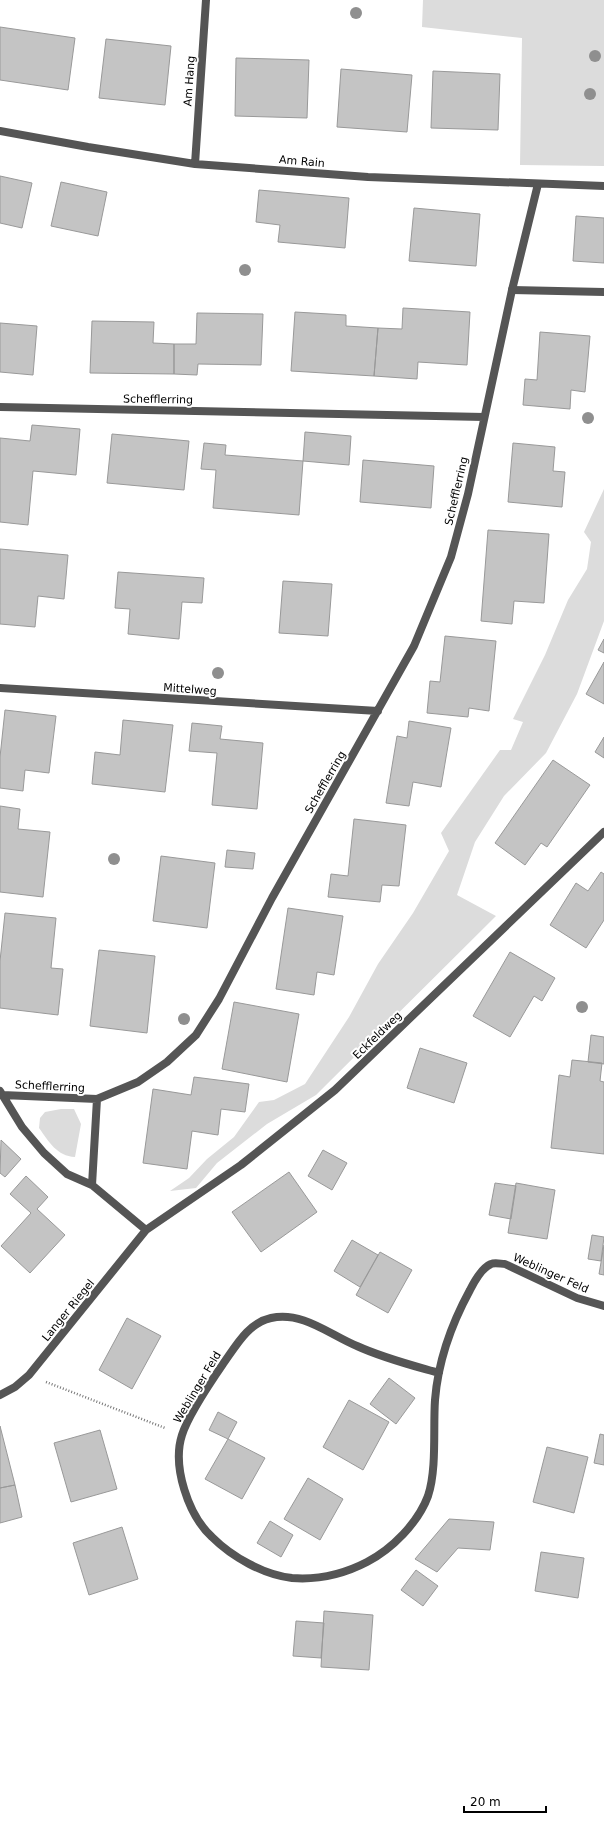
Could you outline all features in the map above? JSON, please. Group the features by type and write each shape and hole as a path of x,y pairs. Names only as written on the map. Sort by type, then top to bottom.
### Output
{"street":[{"name":"Am Hang","path":"195,164 206,0"},
{"name":"Am Rain","path":"0,131 195,164 368,178 604,186"},
{"name":"Schefflerring","path":"1,1093 97,1099 138,1082 167,1062 196,1035 219,999 272,898 414,646 451,557 468,494 512,290 538,184"},
{"path":"512,290 604,292"},
{"name":"Schefflerring","path":"0,407 484,417"},
{"name":"Mittelweg","path":"0,688 378,711"},
{"name":"Eckfeldweg","path":"146,1230 241,1165 335,1090 604,832"},
{"name":"Schefflerring","path":"1,1093 22,1127 44,1152 67,1174 92,1185 146,1230"},
{"name":"Schefflerring","path":"92,1185 97,1099"},
{"name":"Langer Riegel","path":"0,1395 15,1387 29,1375 146,1230"},
{"name":"Weblinger Feld","path":"439,1373 389,1358 356,1346 308,1322 293,1318 272,1318 255,1325 241,1339 218,1372 182,1434 180,1467 183,1484 197,1518 210,1536 227,1551 262,1570 291,1578 315,1578 337,1574 357,1567 379,1555 403,1534 420,1512 428,1496 432,1480 435,1398 439,1373 447,1344 460,1308 474,1282 488,1266 492,1264 505,1264 577,1298 604,1306"}],"path":[{"path":"29,1375 182,1434"}],"shaded area":[{"path":"423,0 604,0 604,166 520,165 522,38 422,27"},
{"path":"604,489 604,621 577,694 546,753 504,796 475,842 457,895 496,916 316,1095 267,1124 217,1163 196,1188 170,1191 189,1178 207,1159 234,1137 259,1102 274,1100 305,1084 349,1017 378,964 413,913 449,851 441,833 500,750 511,750 523,722 513,719 545,655 568,600 587,569 591,542 584,532"},
{"path":"61,1109 74,1109 81,1124 75,1157 58,1151 39,1128 40,1118 45,1112"}],"building":[{"path":"0,27 75,38 68,90 0,80"},
{"path":"106,39 171,46 165,105 99,98"},
{"path":"236,58 309,60 307,118 235,116"},
{"path":"341,69 412,75 407,132 337,127"},
{"path":"433,71 500,74 498,130 431,128"},
{"path":"0,176 32,183 22,228 0,223"},
{"path":"61,182 107,192 98,236 51,226"},
{"path":"259,190 349,198 345,248 278,242 280,225 256,222"},
{"path":"414,208 480,214 476,266 409,261"},
{"path":"576,216 604,218 604,263 573,261"},
{"path":"403,308 470,312 467,365 418,362 417,379 374,376 378,328 402,329"},
{"path":"295,312 346,315 346,326 378,328 374,376 291,371"},
{"path":"197,313 263,314 261,365 198,364 197,375 174,374 174,344 196,344"},
{"path":"92,321 154,322 153,343 174,344 174,374 90,373"},
{"path":"0,323 37,326 33,375 0,372"},
{"path":"540,332 590,336 585,392 571,390 570,409 523,405 525,379 537,380"},
{"path":"32,425 80,429 76,475 33,471 28,525 0,522 0,438 30,441"},
{"path":"305,432 351,436 349,465 303,461"},
{"path":"112,434 189,441 184,490 107,483"},
{"path":"204,443 226,445 225,455 303,461 299,515 213,508 216,470 201,469"},
{"path":"513,443 555,447 553,471 565,472 562,507 508,502"},
{"path":"363,460 434,466 431,508 360,502"},
{"path":"488,530 549,534 544,603 514,601 512,624 481,621"},
{"path":"0,549 68,555 64,599 38,596 35,627 0,624"},
{"path":"118,572 204,578 202,603 182,602 179,639 128,634 130,609 115,608"},
{"path":"283,581 332,584 328,636 279,633"},
{"path":"445,636 496,641 489,711 469,708 468,717 427,713 430,681 440,682"},
{"path":"604,639 604,653 598,650"},
{"path":"604,662 604,704 586,694"},
{"path":"5,710 56,716 49,773 25,770 23,791 0,788 0,757"},
{"path":"123,720 173,725 165,792 92,784 95,752 120,755"},
{"path":"409,721 451,728 441,787 413,782 409,806 386,803 397,736 407,738"},
{"path":"192,723 222,726 220,739 263,743 257,809 212,805 217,753 189,751"},
{"path":"604,737 604,758 595,752"},
{"path":"553,760 590,785 547,847 541,843 525,865 495,843"},
{"path":"0,806 20,809 18,829 50,832 43,897 0,892"},
{"path":"354,819 406,825 399,886 382,885 380,902 328,897 331,874 348,876"},
{"path":"227,850 255,853 253,869 225,867"},
{"path":"161,856 215,863 207,928 153,921"},
{"path":"601,872 604,874 604,920 586,948 550,925 576,883 588,891"},
{"path":"288,908 343,916 334,975 317,972 314,995 276,989"},
{"path":"5,913 56,918 51,968 63,969 58,1015 0,1008 0,961"},
{"path":"99,950 155,956 147,1033 90,1026"},
{"path":"510,952 555,978 542,1001 534,996 510,1037 473,1016"},
{"path":"234,1002 299,1014 287,1082 222,1069"},
{"path":"591,1035 604,1037 604,1064 588,1062"},
{"path":"420,1048 467,1063 454,1103 407,1088"},
{"path":"572,1060 602,1063 600,1081 604,1082 604,1154 551,1148 559,1075 570,1077"},
{"path":"194,1077 249,1084 245,1112 221,1109 218,1135 192,1131 187,1169 143,1163 153,1089 191,1095"},
{"path":"1,1140 21,1159 5,1177 0,1173"},
{"path":"323,1150 347,1163 332,1190 308,1176"},
{"path":"289,1172 317,1212 261,1252 232,1212"},
{"path":"26,1176 48,1197 37,1209 65,1235 30,1273 1,1246 31,1213 10,1194"},
{"path":"495,1183 516,1186 511,1219 489,1215"},
{"path":"516,1183 555,1190 547,1239 508,1233"},
{"path":"592,1235 604,1237 601,1261 588,1259"},
{"path":"352,1240 378,1255 360,1287 334,1271"},
{"path":"604,1245 604,1275 599,1274"},
{"path":"380,1252 412,1270 388,1313 356,1295"},
{"path":"127,1318 161,1336 132,1389 99,1370"},
{"path":"389,1378 415,1398 396,1424 370,1404"},
{"path":"349,1400 389,1422 363,1470 323,1447"},
{"path":"218,1412 237,1422 228,1439 209,1430"},
{"path":"0,1426 15,1485 0,1488"},
{"path":"100,1430 117,1489 71,1502 54,1443"},
{"path":"600,1434 604,1435 604,1465 594,1463"},
{"path":"228,1439 265,1458 242,1499 205,1479"},
{"path":"547,1447 588,1457 574,1513 533,1502"},
{"path":"308,1478 343,1499 320,1540 284,1519"},
{"path":"15,1485 22,1517 0,1523 0,1488"},
{"path":"449,1519 494,1522 490,1550 458,1548 437,1572 415,1559"},
{"path":"270,1521 293,1535 281,1557 257,1543"},
{"path":"122,1527 138,1579 89,1595 73,1543"},
{"path":"541,1552 584,1558 578,1598 535,1591"},
{"path":"416,1570 438,1586 423,1606 401,1590"},
{"path":"324,1611 373,1615 369,1670 321,1667"},
{"path":"296,1621 324,1623 321,1658 293,1656"}]}
